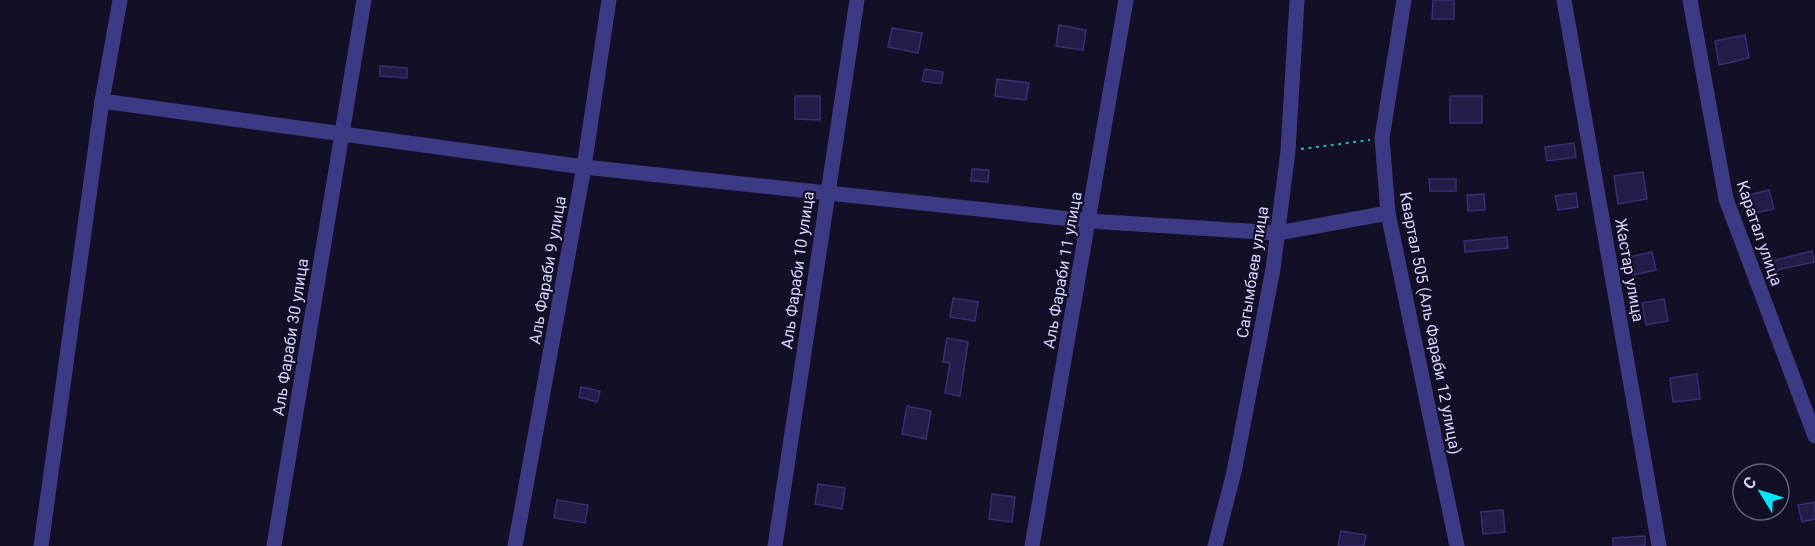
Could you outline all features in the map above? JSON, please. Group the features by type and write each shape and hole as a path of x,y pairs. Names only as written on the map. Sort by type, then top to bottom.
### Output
{"street":[{"path":"41,546 102,101 120,0"},
{"name":"Аль Фараби 30 улица","path":"274,546 364,0"},
{"name":"Аль Фараби 9 улица","path":"515,546 584,167 609,0"},
{"name":"Аль Фараби 10 улица","path":"775,546 857,0"},
{"name":"Аль Фараби 11 улица","path":"1032,546 1090,221 1126,0"},
{"name":"Сагымбаев улица","path":"1219,542 1278,233 1288,151 1297,0"},
{"name":"Квартал 505 (Аль Фараби 12 улица)","path":"1404,0 1382,138 1388,213 1457,546"},
{"name":"Жастар улица","path":"1564,0 1659,546"},
{"name":"Каратал улица","path":"1690,0 1726,199 1815,436"},
{"path":"102,101 584,167 1090,221 1278,233 1388,213"}],"path":[{"path":"1288,151 1382,138"}],"building":[{"path":"1433,0 1454,0 1454,19 1432,19"},
{"path":"1059,25 1086,30 1083,50 1056,46"},
{"path":"892,28 922,33 918,53 888,47"},
{"path":"1745,35 1749,58 1719,65 1715,41"},
{"path":"380,66 407,68 407,78 380,76"},
{"path":"925,69 943,72 941,84 922,81"},
{"path":"997,79 1029,83 1026,100 995,96"},
{"path":"795,96 820,96 820,120 795,119"},
{"path":"1450,96 1482,96 1482,123 1450,123"},
{"path":"1574,143 1576,157 1547,161 1545,147"},
{"path":"972,169 989,170 988,182 971,181"},
{"path":"1643,172 1647,199 1618,204 1614,176"},
{"path":"1429,179 1456,179 1456,191 1430,191"},
{"path":"1769,190 1774,209 1750,214 1745,196"},
{"path":"1576,193 1578,207 1558,210 1555,196"},
{"path":"1484,194 1485,210 1468,211 1467,195"},
{"path":"1507,237 1508,248 1465,252 1464,241"},
{"path":"1812,251 1814,262 1774,271 1772,261"},
{"path":"1652,252 1656,270 1633,275 1629,257"},
{"path":"953,298 978,302 975,321 950,317"},
{"path":"1664,299 1668,321 1646,325 1642,303"},
{"path":"947,338 968,342 960,396 945,393 950,363 943,362"},
{"path":"1697,374 1700,399 1673,402 1670,378"},
{"path":"581,387 600,391 597,402 579,397"},
{"path":"907,406 931,411 926,439 902,434"},
{"path":"818,484 845,488 842,509 815,504"},
{"path":"992,494 1015,497 1012,522 989,519"},
{"path":"557,500 588,505 585,523 554,518"},
{"path":"1815,502 1815,519 1802,522 1798,505"},
{"path":"1503,510 1505,532 1483,534 1481,512"},
{"path":"1341,531 1366,535 1364,546 1338,546"},
{"path":"1645,536 1645,546 1613,546 1613,538"}]}
